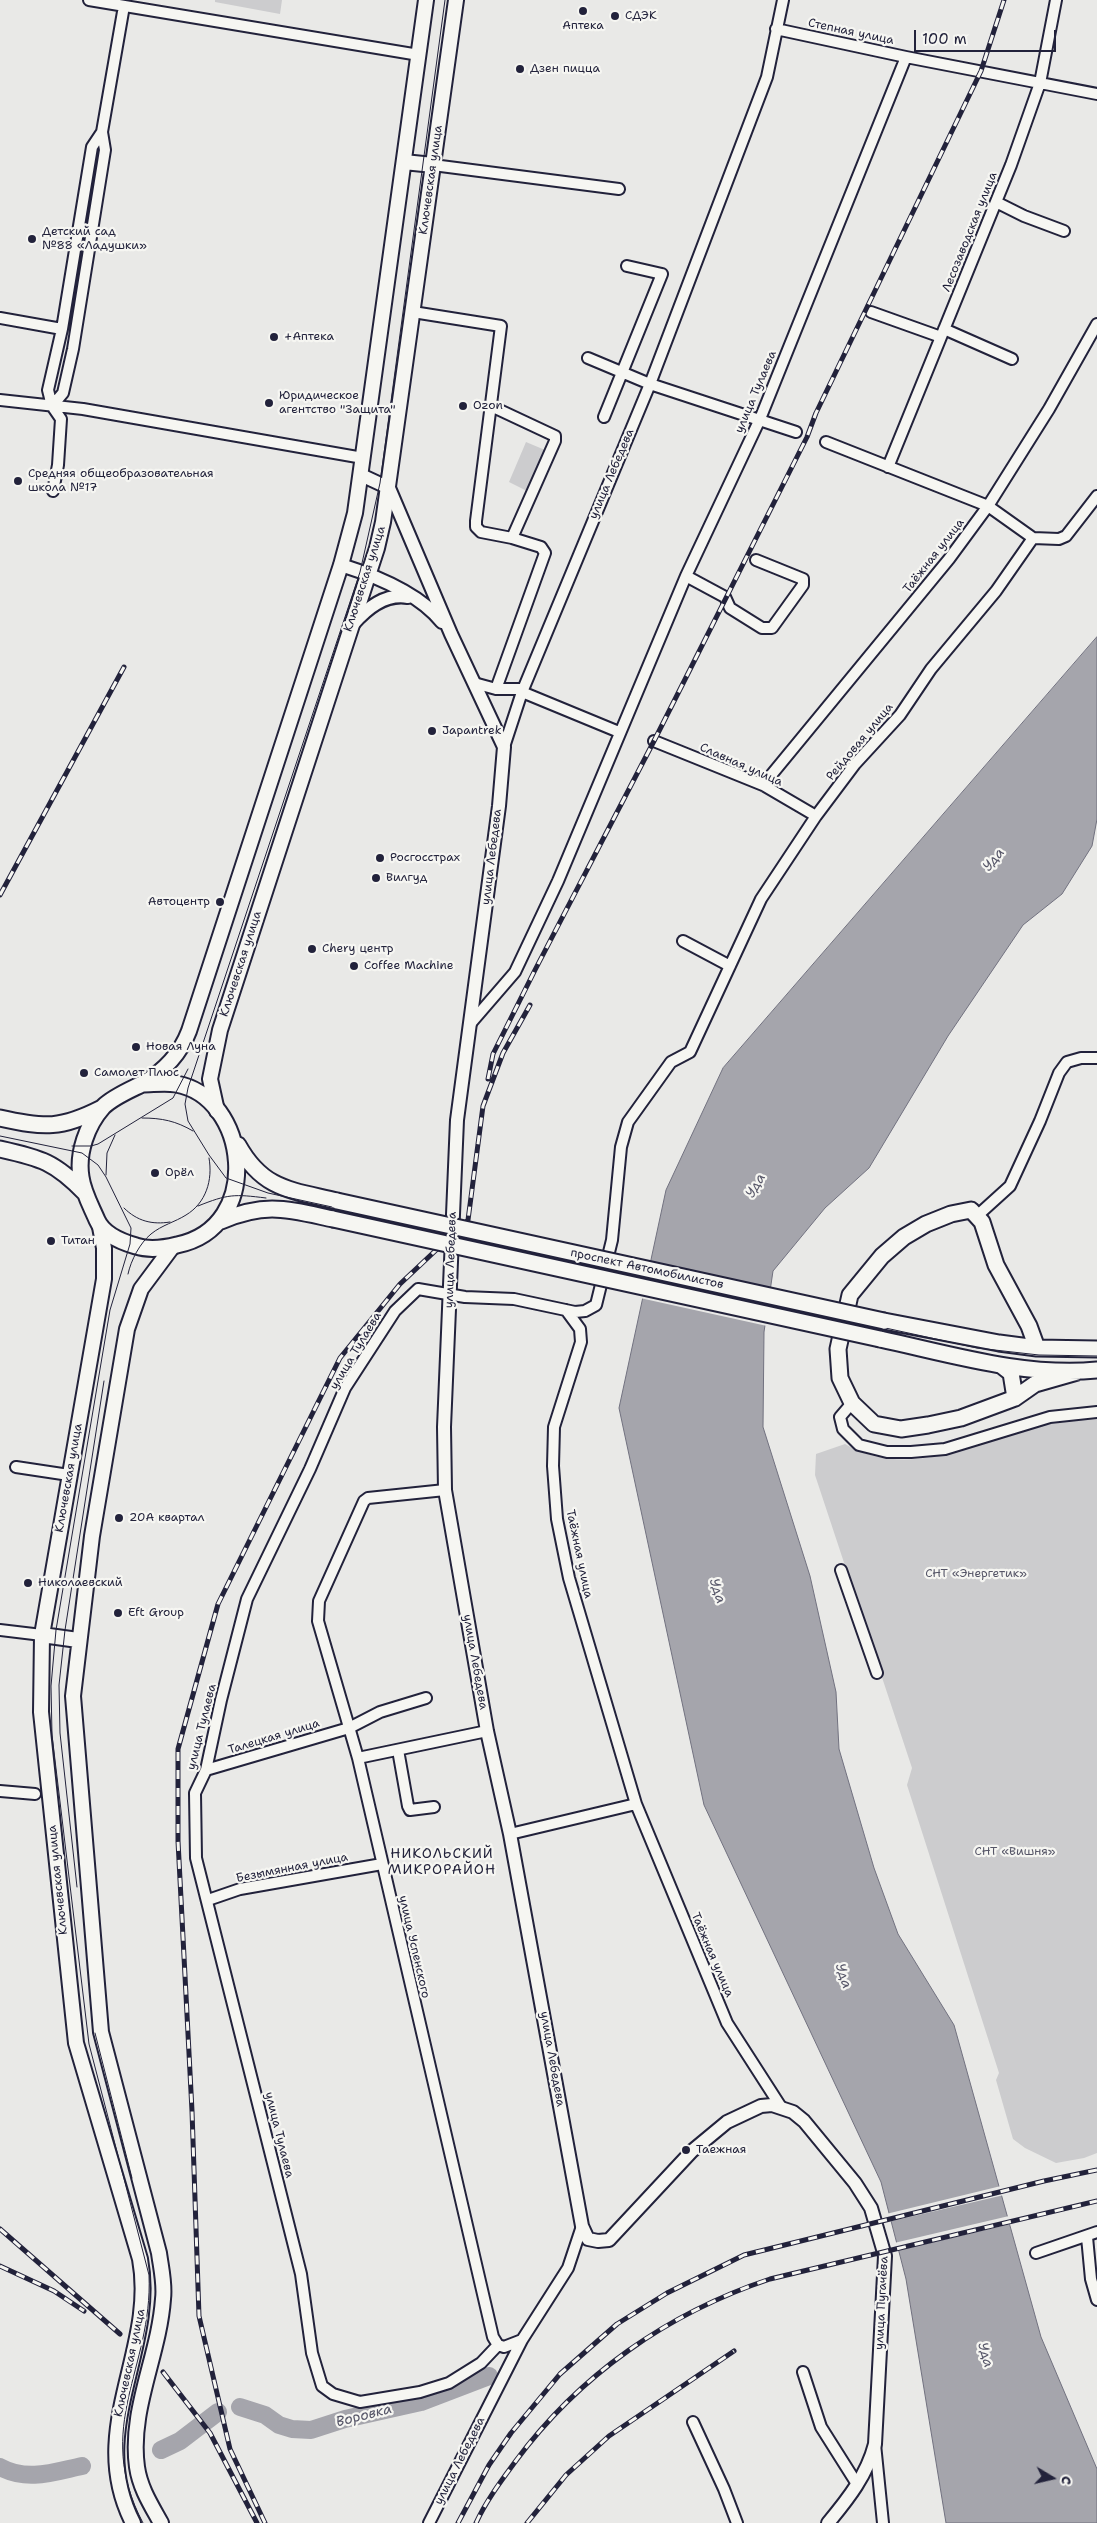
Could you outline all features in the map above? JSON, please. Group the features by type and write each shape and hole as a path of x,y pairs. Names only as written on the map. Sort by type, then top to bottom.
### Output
{"main road":[{"path":"0,1118 34,1126 52,1125 79,1119 104,1107 162,1072 185,1041 341,565 354,513 361,474 426,0"},
{"name":"Ключевская улица","path":"217,1111 210,1079 220,1030 381,531 389,488 456,0"},
{"path":"404,162 433,166"},
{"path":"104,1107 86,1134 80,1167 86,1194 100,1227 121,1241 139,1247 173,1246 188,1243 206,1234 221,1221 230,1207 238,1178 238,1162 228,1127 204,1097 181,1085 142,1084"},
{"name":"проспект Автомобилистов","path":"228,1127 246,1160 260,1175 286,1189 975,1340 1038,1348 1097,1349"},
{"path":"0,1149 48,1162 60,1169 86,1194"},
{"name":"проспект Автомобилистов","path":"221,1221 245,1211 261,1208 295,1211 1002,1366 1077,1372 1097,1370"},
{"path":"1038,1348 996,1266 986,1232 978,1215 971,1210 959,1211 926,1224 904,1237 882,1256 850,1295 838,1349 840,1378 852,1404 874,1424 902,1428 961,1418 1015,1398 1035,1384 1077,1372"},
{"name":"Ключевская улица","path":"100,1227 104,1248 104,1279 42,1635 41,1712 76,2043 140,2259 143,2280 141,2314 120,2404 115,2460 123,2502 133,2523"},
{"name":"Ключевская улица","path":"161,2523 141,2485 136,2449 138,2422 164,2298 163,2278 159,2253 101,2032 73,1696 78,1640 92,1536 127,1329 141,1289 173,1246"},
{"path":"1002,1366 1011,1373 1015,1398"},
{"path":"42,1635 78,1640"}],"street":[{"path":"89,0 419,55"},
{"name":"улица Лебедева","path":"428,2523 522,2340 568,2268 582,2226 510,1834 487,1731 444,1490 444,1426 456,1120 471,1022 499,806 504,747 522,690 650,384 767,77 783,0"},
{"name":"Лесозаводская улица","path":"888,467 996,202 1040,83 1056,0"},
{"path":"52,406 63,393 89,249 105,150 102,132 124,6"},
{"name":"Степная улица","path":"776,28 906,57 1097,94"},
{"name":"улица Тулаева","path":"471,1022 515,972 558,881 686,576 760,419 906,57"},
{"path":"53,491 58,465 61,419 52,406 48,390 62,329 92,147 102,132"},
{"path":"433,166 619,189"},
{"path":"996,202 1024,216 1064,231"},
{"path":"76,247 89,249"},
{"path":"604,417 662,274 627,266"},
{"path":"413,312 501,326 476,527 481,532 512,538 541,547 545,553 496,689"},
{"path":"871,312 943,333 1012,359"},
{"path":"0,318 62,329"},
{"name":"Таёжная улица","path":"763,785 949,559 988,506 1050,409 1097,324"},
{"path":"588,358 650,384 796,432"},
{"path":"0,400 83,409 363,458"},
{"path":"491,406 555,436 555,441 512,538"},
{"path":"826,442 988,506 1033,538 1059,539 1066,536 1097,496"},
{"path":"361,474 389,488 451,634 504,747"},
{"name":"Рейдовая улица","path":"566,1310 585,1311 596,1305 612,1240 621,1147 628,1122 671,1062 690,1052 761,899 816,816 855,764 900,715 931,669 996,591 1033,538"},
{"path":"686,576 725,596 730,608 762,628 772,628 803,585 803,579 756,560"},
{"path":"341,565 368,574 412,597 431,610 451,634"},
{"path":"349,628 375,604 392,597 412,597"},
{"path":"474,683 496,689 522,690 619,732"},
{"name":"Славная улица","path":"654,741 763,785 816,816"},
{"path":"683,941 730,966"},
{"path":"978,1215 1010,1186 1040,1121 1058,1073 1067,1062 1081,1058 1097,1058"},
{"name":"улица Тулаева","path":"450,1293 418,1289 395,1311 345,1388 310,1469 247,1599 221,1700 206,1770 196,1793 194,1825 196,1858 301,2274 312,2353 322,2386 333,2394 360,2402 420,2392 449,2382 481,2363 498,2345"},
{"path":"450,1293 486,1299 514,1299 566,1310"},
{"name":"Таёжная улица","path":"566,1310 580,1329 581,1342 554,1427 553,1466 557,1519 570,1578 636,1804 727,2023 781,2107"},
{"path":"852,1404 840,1417 843,1430 859,1445 887,1452 945,1449 1050,1417 1097,1412"},
{"path":"16,1467 69,1475"},
{"name":"улица Успенского","path":"444,1490 368,1498 364,1501 319,1600 318,1621 358,1758 490,2327 498,2345"},
{"path":"840,1570 877,1673"},
{"path":"0,1630 42,1635"},
{"name":"Талецкая улица","path":"206,1770 349,1728 380,1712 426,1698"},
{"path":"358,1758 487,1731"},
{"path":"398,1750 410,1810 434,1807"},
{"path":"0,1790 35,1794"},
{"path":"510,1834 636,1804"},
{"name":"Безымянная улица","path":"208,1900 240,1889 382,1864"},
{"path":"582,2226 588,2239 598,2242 609,2240 692,2151 727,2122 761,2106 781,2107"},
{"name":"улица Пугачёва","path":"781,2107 793,2112 804,2120 855,2183 871,2208 885,2256 875,2444 869,2466 828,2523"},
{"path":"1036,2253 1097,2232"},
{"path":"1086,2237 1091,2279 1097,2300"},
{"path":"498,2345 504,2347 522,2340"},
{"path":"803,2372 821,2427 857,2484"},
{"path":"693,2422 724,2489 737,2523"},
{"path":"875,2444 883,2523"}],"green space":[{"path":"215,0 282,0 280,14 215,2"},
{"path":"526,442 545,450 527,491 509,482"},
{"name":"СНТ «Энергетик»","path":"1097,1418 1097,2153 1084,2158 1056,2163 1025,2148 1013,2139 996,2080 999,2073 907,1785 912,1768 815,1475 816,1454 845,1444 868,1454 892,1459 916,1459 965,1449 1036,1427"}],"water":[{"name":"Уда","path":"1097,637 1097,819 1092,846 1062,894 1023,925 948,1036 869,1168 825,1208 773,1271 764,1332 763,1427 810,1576 836,1692 839,1749 874,1868 898,1934 954,2025 1041,2337 1097,2469 1097,2523 946,2523 906,2279 881,2182 704,1805 619,1408 666,1190 723,1068"}],"pier":[{"path":"648,1263 773,1291 767,1326 640,1298"},
{"path":"1001,2186 1004,2195 888,2222 886,2214"},
{"path":"1009,2216 1011,2224 896,2251 894,2243"}],"waterway":[{"name":"Воровка","path":"240,2407 265,2415 279,2425 292,2429 311,2430 345,2419 421,2402 489,2376"},
{"name":"Воровка","path":"161,2450 180,2441 218,2412"},
{"name":"Воровка","path":"0,2467 10,2472 30,2475 51,2473 82,2466"}],"tram line":[{"path":"445,0 380,483 360,572 188,1088 185,1104 188,1121 226,1178 268,1193 977,1348 1039,1355 1097,1356"},
{"path":"72,1146 98,1144 173,1098 188,1069"},
{"path":"142,1118 169,1121 193,1131"},
{"path":"106,1175 107,1153 115,1135"},
{"path":"0,1136 82,1153 98,1165 106,1177 131,1228 130,1244 110,1310 56,1630 51,1686 52,1735 89,2044 149,2275 148,2309 143,2340 128,2398 124,2427 123,2457 129,2488 143,2523"},
{"path":"128,1274 136,1252 151,1234 186,1215 199,1204 209,1183 209,1158"},
{"path":"198,1206 231,1196 266,1198"},
{"path":"124,1208 134,1216 145,1221 157,1223 170,1222"},
{"path":"77,1887 60,1733 59,1685 65,1630 104,1381"},
{"path":"95,2033 132,2178"}],"railway":[{"path":"488,1079 493,1054 654,741 807,437 816,413 981,71 1004,0"},
{"path":"0,895 124,667"},
{"path":"265,2523 230,2449 199,2316 192,2111 178,1841 178,1749 218,1604 340,1358 400,1284 468,1220 483,1106 503,1053 530,1005"},
{"path":"458,2523 489,2465 511,2433 560,2374 617,2324 667,2293 744,2255 1044,2181 1097,2170"},
{"path":"476,2523 489,2499 515,2462 568,2401 628,2351 661,2329 696,2310 732,2293 770,2279 1097,2201"},
{"path":"0,2229 120,2334"},
{"path":"0,2266 54,2291 84,2311"},
{"path":"527,2523 566,2475 609,2436 734,2351"},
{"path":"163,2372 210,2433 257,2523"}],"place":[{"name":"Аптека","path":"583,11"},
{"name":"СДЭК","path":"615,16"},
{"name":"Дзен пицца","path":"520,69"},
{"name":"Детский сад №88 «Ладушки»","path":"32,239"},
{"name":"+Аптека","path":"274,337"},
{"name":"Юридическое агентство \"Защита\"","path":"269,403"},
{"name":"Ozon","path":"463,406"},
{"name":"Средняя общеобразовательная школа №17","path":"18,481"},
{"name":"Japantrek","path":"432,731"},
{"name":"Росгосстрах","path":"380,858"},
{"name":"Вилгуд","path":"376,878"},
{"name":"Автоцентр","path":"220,902"},
{"name":"Chery центр","path":"312,949"},
{"name":"Coffee Machine","path":"354,966"},
{"name":"Новая Луна","path":"136,1047"},
{"name":"Самолет Плюс","path":"84,1073"},
{"name":"Орёл","path":"155,1173"},
{"name":"Титан","path":"51,1241"},
{"name":"20А квартал","path":"119,1518"},
{"name":"Николаевский","path":"28,1583"},
{"name":"Eft Group","path":"118,1613"},
{"name":"Таежная","path":"686,2150"}],"district":[{"name":"НИКОЛЬСКИЙ МИКРОРАЙОН","path":"442,1862"}],"park label":[{"name":"СНТ «Вишня»","path":"1015,1852"}]}
